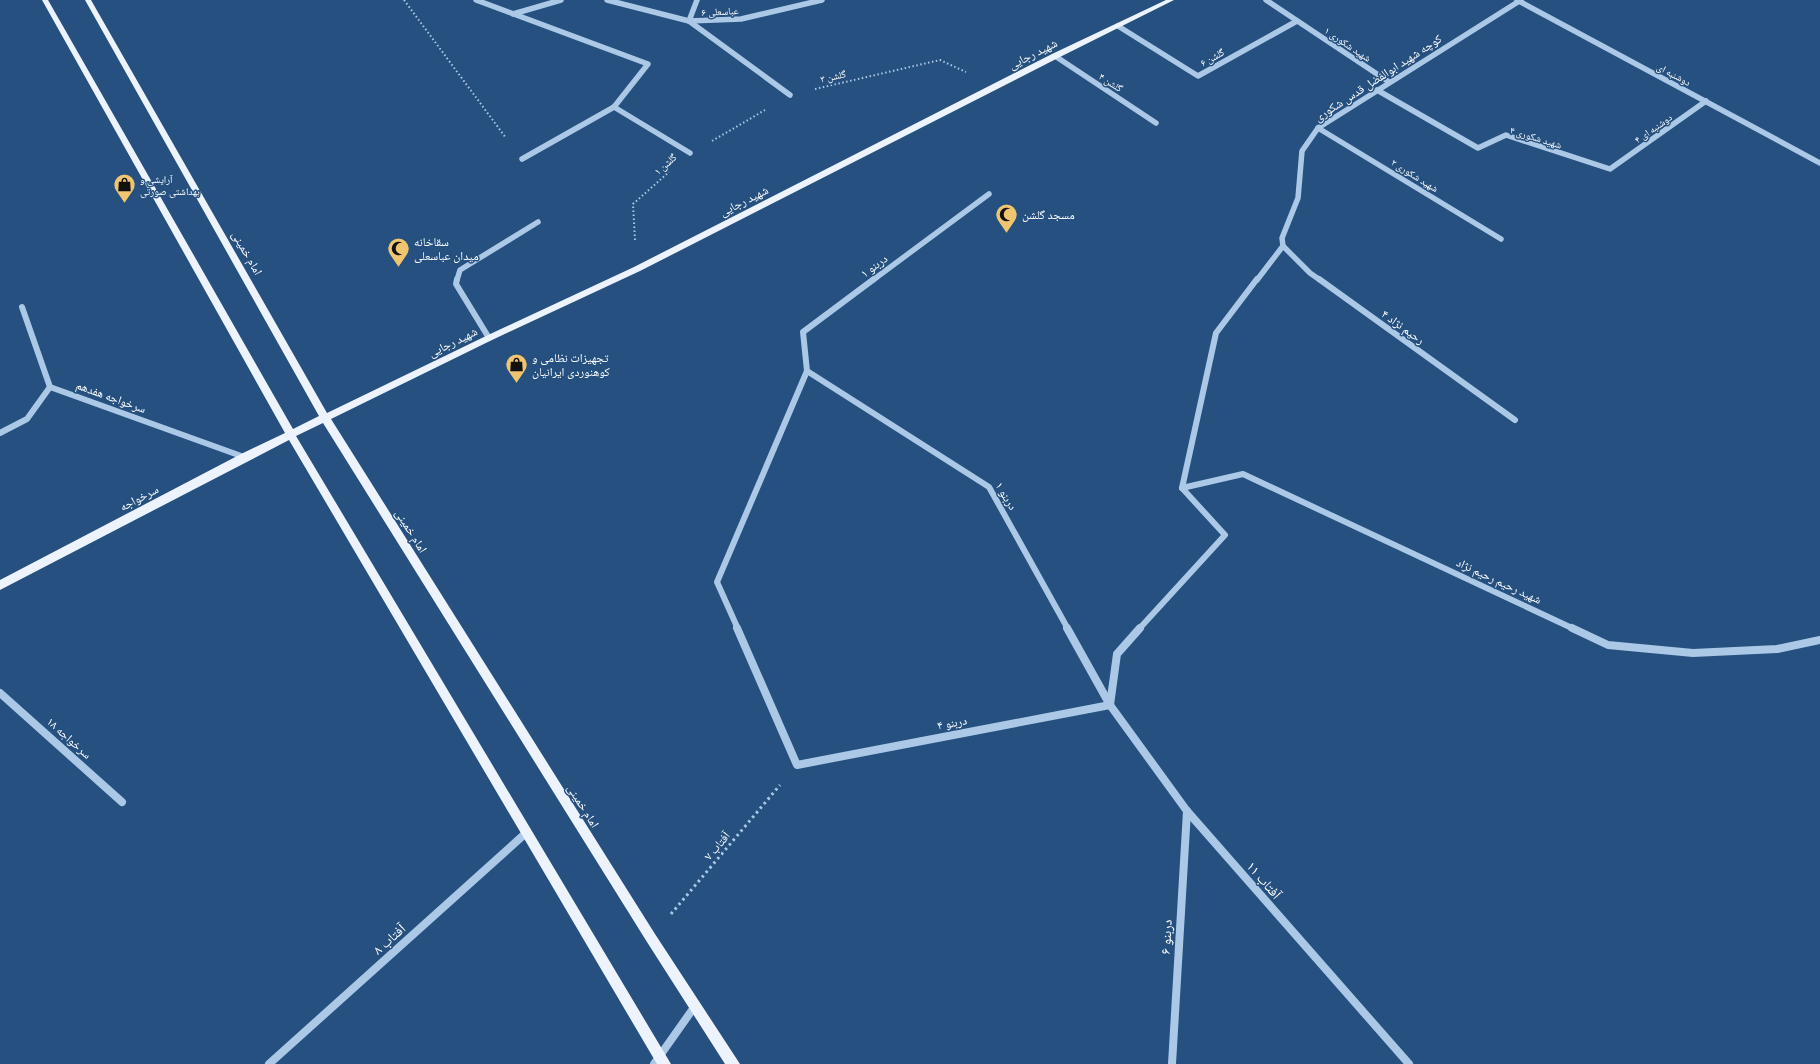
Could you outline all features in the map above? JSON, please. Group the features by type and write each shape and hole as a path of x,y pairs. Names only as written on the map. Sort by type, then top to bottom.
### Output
{"main road":[{"path":"45,0 290,435 527,832 659,1061"},
{"name":"امام خمینی","path":"88,0 325,418 651,938 733,1064"},
{"name":"شهید رجایی","path":"290,435 489,338 637,269 1055,56 1171,0"},
{"name":"سرخواجه","path":"0,585 244,457 290,435"}],"street":[{"path":"476,0 648,64 614,107 522,159"},
{"path":"512,14 561,0"},
{"path":"607,0 690,21 790,95"},
{"path":"690,21 697,0"},
{"name":"۶ عباسعلی","path":"690,21 741,19 822,0"},
{"name":"۱ شهید شکوری","path":"1266,0 1389,82"},
{"name":"کوچه شهید ابوالفضل قدس شکوری","path":"1182,488 1216,333 1283,246 1282,238 1298,198 1302,151 1318,128 1519,0"},
{"name":"دوشنبه ای","path":"1519,0 1820,163"},
{"name":"۶ گلشن","path":"1118,26 1198,76 1297,21"},
{"name":"۴ گلشن","path":"1055,56 1156,122"},
{"name":"۴ شهید شکوری","path":"1377,90 1478,148 1506,135 1610,169"},
{"name":"۴ دوشنبه ای","path":"1610,169 1706,101"},
{"name":"۱ گلشن","path":"614,107 690,153"},
{"name":"۲ شهید شکوری","path":"1318,128 1501,239"},
{"name":"۱ دربنو","path":"807,371 804,332 989,194"},
{"path":"489,338 456,284 460,270 538,222"},
{"name":"رحیم نژاد ۴","path":"1283,246 1310,273 1515,420"},
{"path":"0,433 28,419 50,387 22,307"},
{"path":"797,765 717,582 807,371"},
{"name":"دربنو ۱","path":"807,371 990,487 1110,705"},
{"name":"سرخواجه هفدهم","path":"50,387 244,457"},
{"name":"شهید رحیم رحیم نژاد","path":"1182,488 1244,474 1608,645 1694,653 1777,649 1820,640"},
{"path":"1110,705 1117,654 1225,535 1182,488"},
{"name":"۱۸ سرخواجه","path":"0,693 122,802"},
{"name":"۴ دربنو","path":"797,765 1110,705"},
{"name":"آفتاب ۱۱","path":"1110,705 1187,811 1409,1064"},
{"name":"۶ دربنو","path":"1172,1064 1187,811"},
{"name":"آفتاب ۸","path":"269,1064 527,832"},
{"path":"659,1061 695,1006"}],"path":[{"path":"404,0 522,159"},
{"name":"۳ گلشن","path":"690,153 790,95 940,60 997,86"},
{"name":"۱ گلشن","path":"637,269 633,204 690,153"},
{"name":"آفتاب ۷","path":"651,938 797,765"}],"place":[{"name":"آرایشی و بهداشتی صورتی","path":"124,204"},
{"name":"مسجد گلشن","path":"1006,234"},
{"name":"سقاخانه میدان عباسعلی","path":"398,268"},
{"name":"تجهیزات نظامی و کوهنوردی ایرانیان","path":"516,384"}]}
